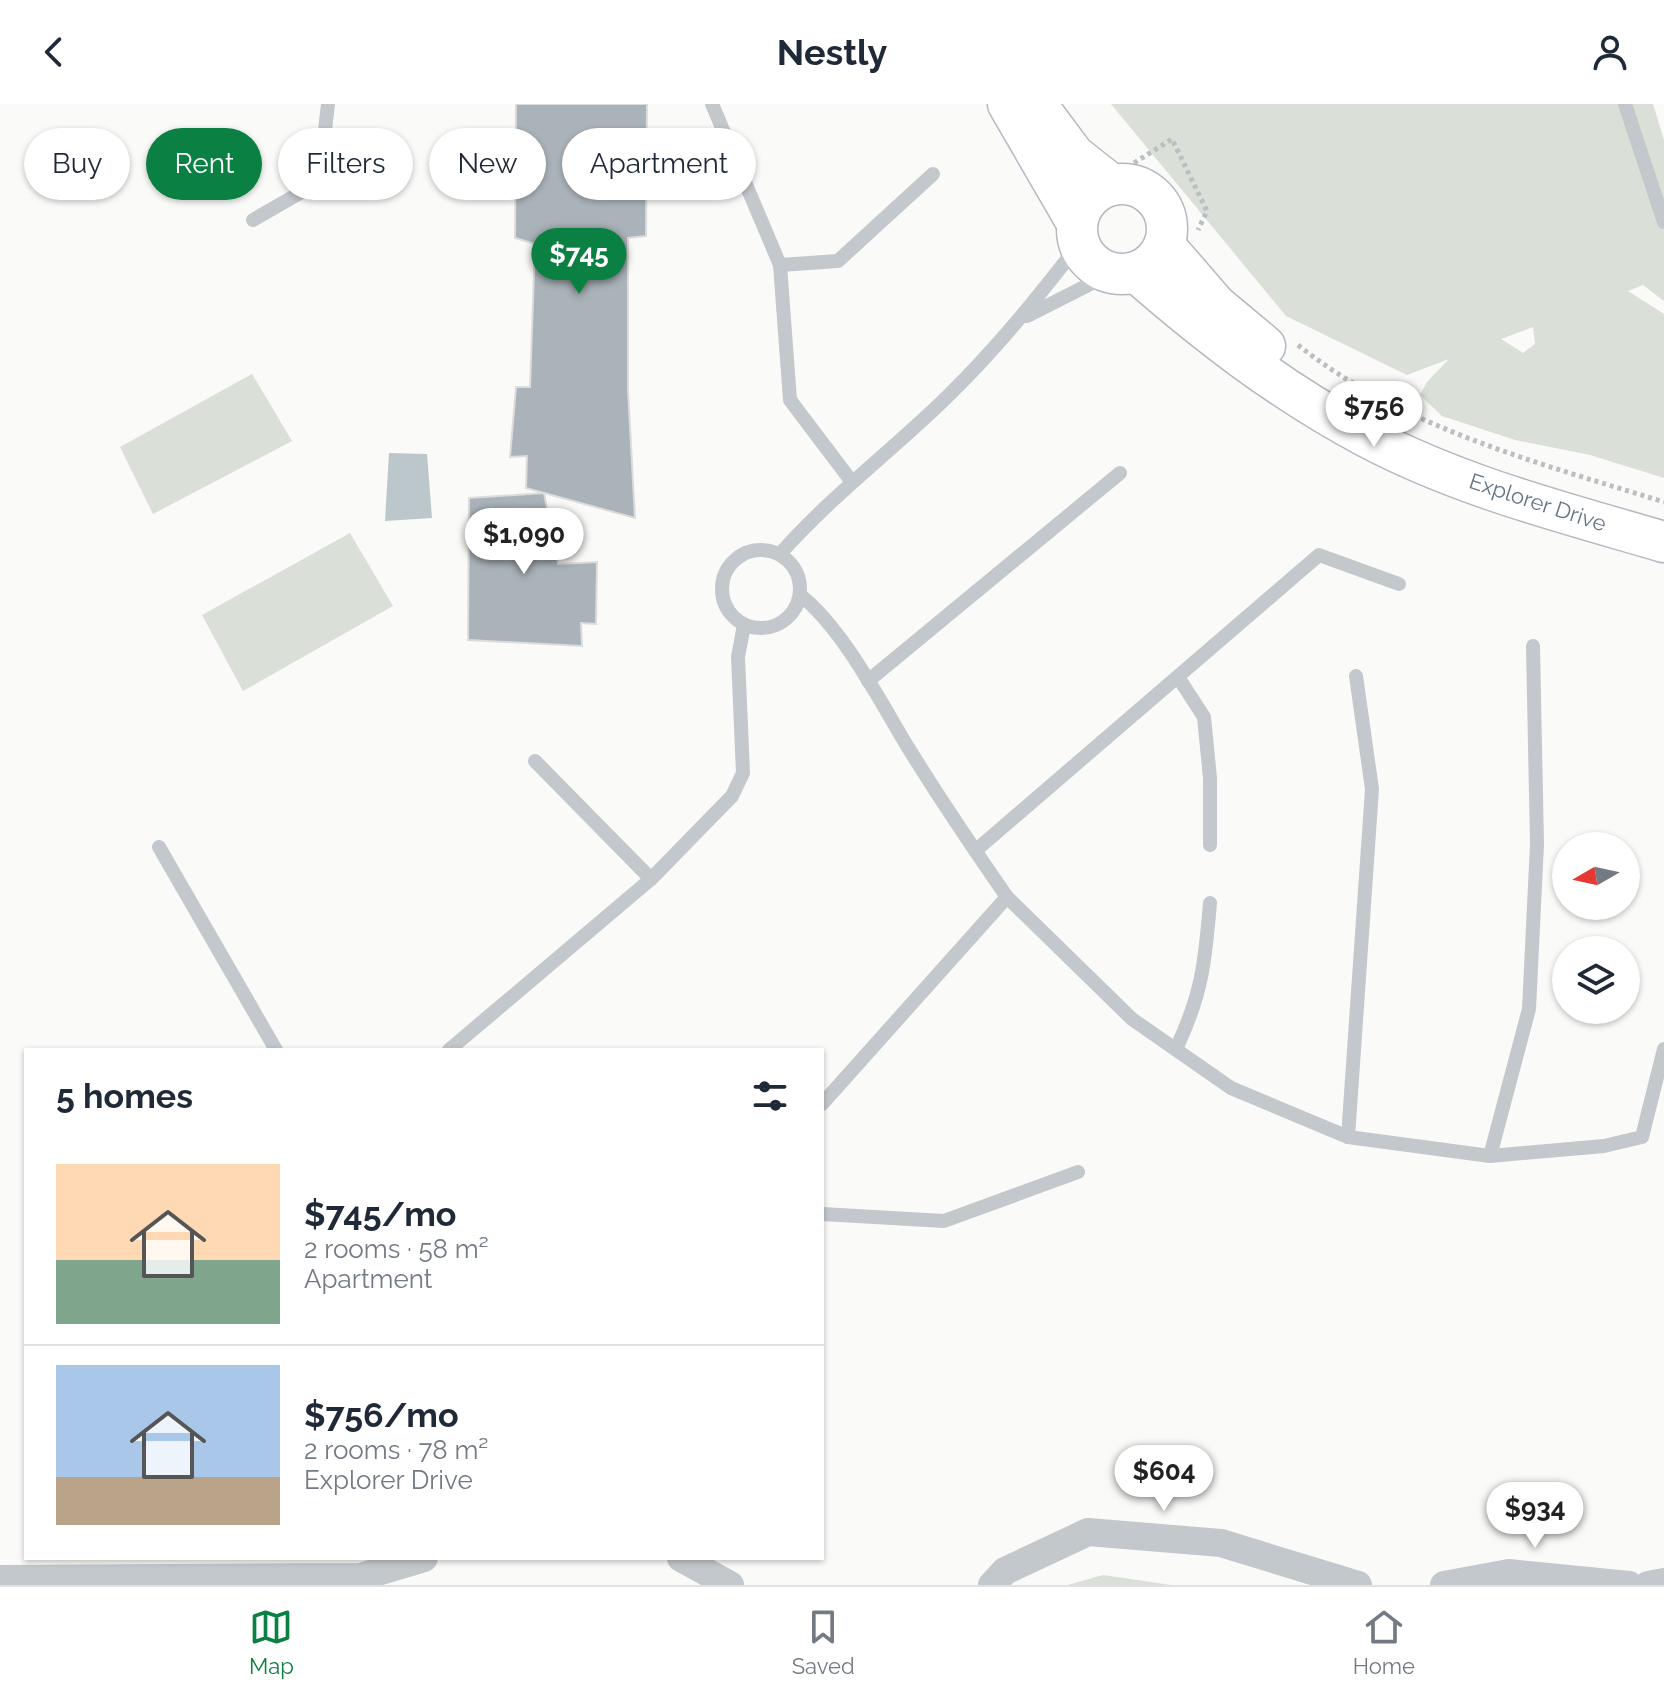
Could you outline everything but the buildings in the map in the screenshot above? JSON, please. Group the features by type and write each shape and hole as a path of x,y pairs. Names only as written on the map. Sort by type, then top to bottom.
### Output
{"street":[{"path":"1008,104 1097,267 1152,256 1166,223 1160,205 1120,174 1074,155 1036,104"},
{"path":"1078,233 1088,198 1120,174"},
{"name":"Explorer Drive","path":"1152,256 1265,346 1358,405 1464,454 1544,484 1664,520"},
{"name":"Explorer Drive","path":"1152,256 1201,329 1289,392 1369,439 1541,506 1664,542"},
{"path":"992,1585 1005,1571 1088,1532 1221,1543 1358,1585"},
{"path":"0,1579 361,1577 417,1560"},
{"path":"685,1560 730,1585"},
{"path":"1444,1585 1509,1573 1629,1585"},
{"path":"1648,1585 1664,1582"}],"lane":[{"path":"253,220 319,182 328,104"},
{"path":"712,104 780,265 790,400 852,482"},
{"path":"1625,104 1664,222"},
{"path":"780,265 838,261 933,174"},
{"path":"780,554 852,482 948,397 1023,318 1078,233"},
{"path":"1023,318 1152,256"},
{"path":"868,681 1120,473"},
{"path":"762,550 780,554 795,568 800,595 792,614 777,626 763,629 744,625 724,603 725,574 745,553 762,550"},
{"path":"975,851 1319,555 1399,584"},
{"path":"800,595 820,614 868,681 1007,897 1132,1019 1231,1088 1348,1137 1490,1156 1604,1146 1642,1137 1664,1049"},
{"path":"451,1048 651,879 718,813 738,787 744,761 738,657 744,625"},
{"path":"1490,1156 1529,1009 1537,844 1533,646"},
{"path":"1348,1137 1372,789 1356,676"},
{"path":"1178,677 1204,717 1210,778 1210,845"},
{"path":"535,761 651,879"},
{"path":"159,847 275,1048"},
{"path":"824,1102 1007,897"},
{"path":"1176,1049 1196,1006 1205,961 1210,903"},
{"path":"824,1214 944,1221 1078,1172"}],"path":[{"path":"1120,174 1172,139 1207,211 1152,256"},
{"path":"1296,343 1398,406 1504,452 1664,502"}],"shaded area":[{"path":"1111,104 1653,104 1664,140 1664,301 1643,285 1628,291 1664,314 1664,478 1590,455 1515,440 1442,416 1420,395 1427,382 1449,359 1407,375 1286,316","holes":["1533,327 1535,344 1523,353 1501,339"]},
{"path":"252,374 292,441 153,514 120,447"},
{"path":"389,453 427,454 432,518 385,521"},
{"path":"350,533 393,606 243,691 202,615"},
{"path":"1103,1575 1171,1585 1068,1585"}]}
